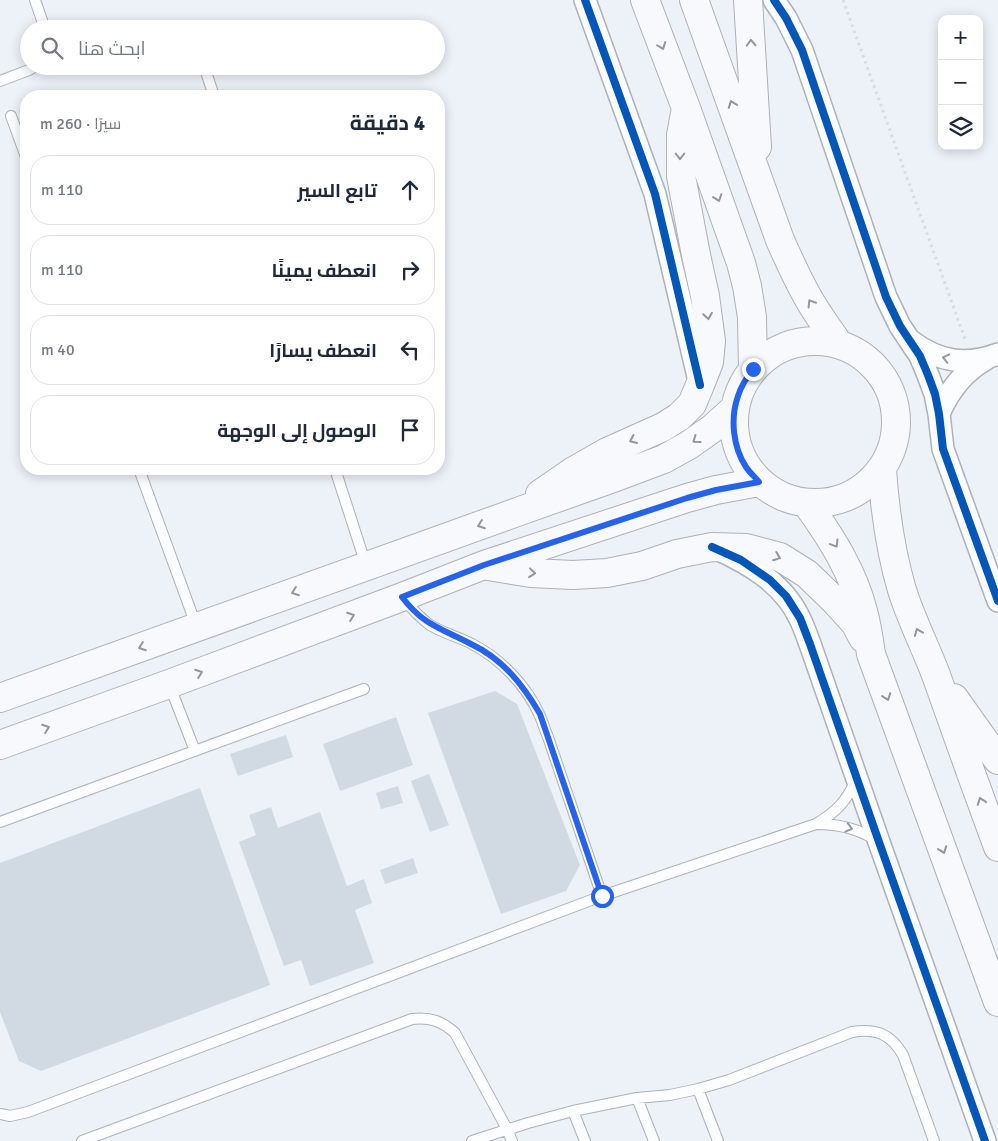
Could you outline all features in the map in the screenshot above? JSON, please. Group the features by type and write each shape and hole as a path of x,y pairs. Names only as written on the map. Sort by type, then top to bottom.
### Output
{"main road":[{"path":"645,0 741,263 752,317 753,369"},
{"path":"694,0 780,240 806,294 838,343"},
{"path":"748,0 759,179"},
{"path":"520,511 545,490 572,472 607,452 663,427 679,417 692,404 700,385 709,362 711,341 705,296 680,176 681,135 686,108"},
{"path":"815,340 838,343 862,354 880,372 893,395 897,421 893,446 882,470 867,486 849,497 829,503 807,504 782,497 759,482 746,467 738,449 734,430 734,410 738,395 745,381 753,369 771,353 792,344 815,340"},
{"path":"0,698 664,459 689,446 734,410"},
{"path":"882,470 887,524 894,562 998,847"},
{"path":"0,744 168,684 484,565 687,498 716,490 759,482"},
{"path":"807,504 824,526 838,549 853,581 863,611 871,654"},
{"path":"484,565 552,574 606,573 642,566 677,554 712,547 746,548 780,557 807,574 836,601 855,623 871,654 998,1002"},
{"path":"934,672 998,760"}],"street":[{"path":"585,0 655,194 700,385"},
{"path":"774,0 786,18 802,50 886,297 900,326 920,356 928,374 935,394 943,449 998,601"},
{"path":"910,340 927,352 946,359 959,361 986,358"},
{"path":"939,414 944,400 962,376 986,358"},
{"path":"712,547 741,560 770,580 786,596 800,618 985,1141"}],"lane":[{"path":"35,0 42,20"},
{"path":"0,81 20,73"},
{"path":"207,75 212,90"},
{"path":"12,116 20,139"},
{"path":"141,475 197,628"},
{"path":"336,475 366,566"},
{"path":"402,597 411,609 431,625 473,644 493,657 512,674 527,693 540,714 602,896"},
{"path":"168,684 194,751"},
{"path":"0,822 364,689"},
{"path":"0,1114 10,1116 28,1112 602,896 816,824 837,810 845,801 857,779"},
{"path":"816,824 829,824 855,829 879,842"},
{"path":"82,1141 403,1022 422,1018 440,1022 455,1033 512,1141"},
{"path":"472,1141 573,1111 637,1098 670,1095 698,1089 729,1080 852,1032 862,1030 882,1034 898,1046 934,1141"},
{"path":"698,1089 718,1141"},
{"path":"637,1098 654,1141"},
{"path":"573,1111 585,1141"}],"path":[{"path":"843,0 986,358"}],"building":[{"path":"495,691 517,704 580,865 566,891 501,914 428,713"},
{"path":"396,717 413,765 340,791 323,744"},
{"path":"286,735 293,757 238,776 230,754"},
{"path":"429,774 449,825 430,832 411,781"},
{"path":"398,786 403,803 381,809 376,793"},
{"path":"200,788 270,985 41,1071 19,1061 0,1012 0,863"},
{"path":"271,807 278,828 320,812 347,886 364,879 372,903 355,910 374,963 310,986 301,960 284,966 239,842 256,835 249,815"},
{"path":"413,858 418,873 385,884 380,870"}],"cycle path":[{"path":"585,0 655,194 700,385"},
{"path":"774,0 786,18 802,50 886,297 900,326 920,356 928,375 935,394 943,449 998,601"},
{"path":"712,547 741,560 770,580 786,596 800,618 985,1141"}],"route":[{"path":"602,896 540,714 527,693 512,674 493,657 473,644 431,625 411,609 402,597 484,565 687,498 716,490 759,482 746,467 738,449 734,430 734,410 738,395 753,369"}]}
